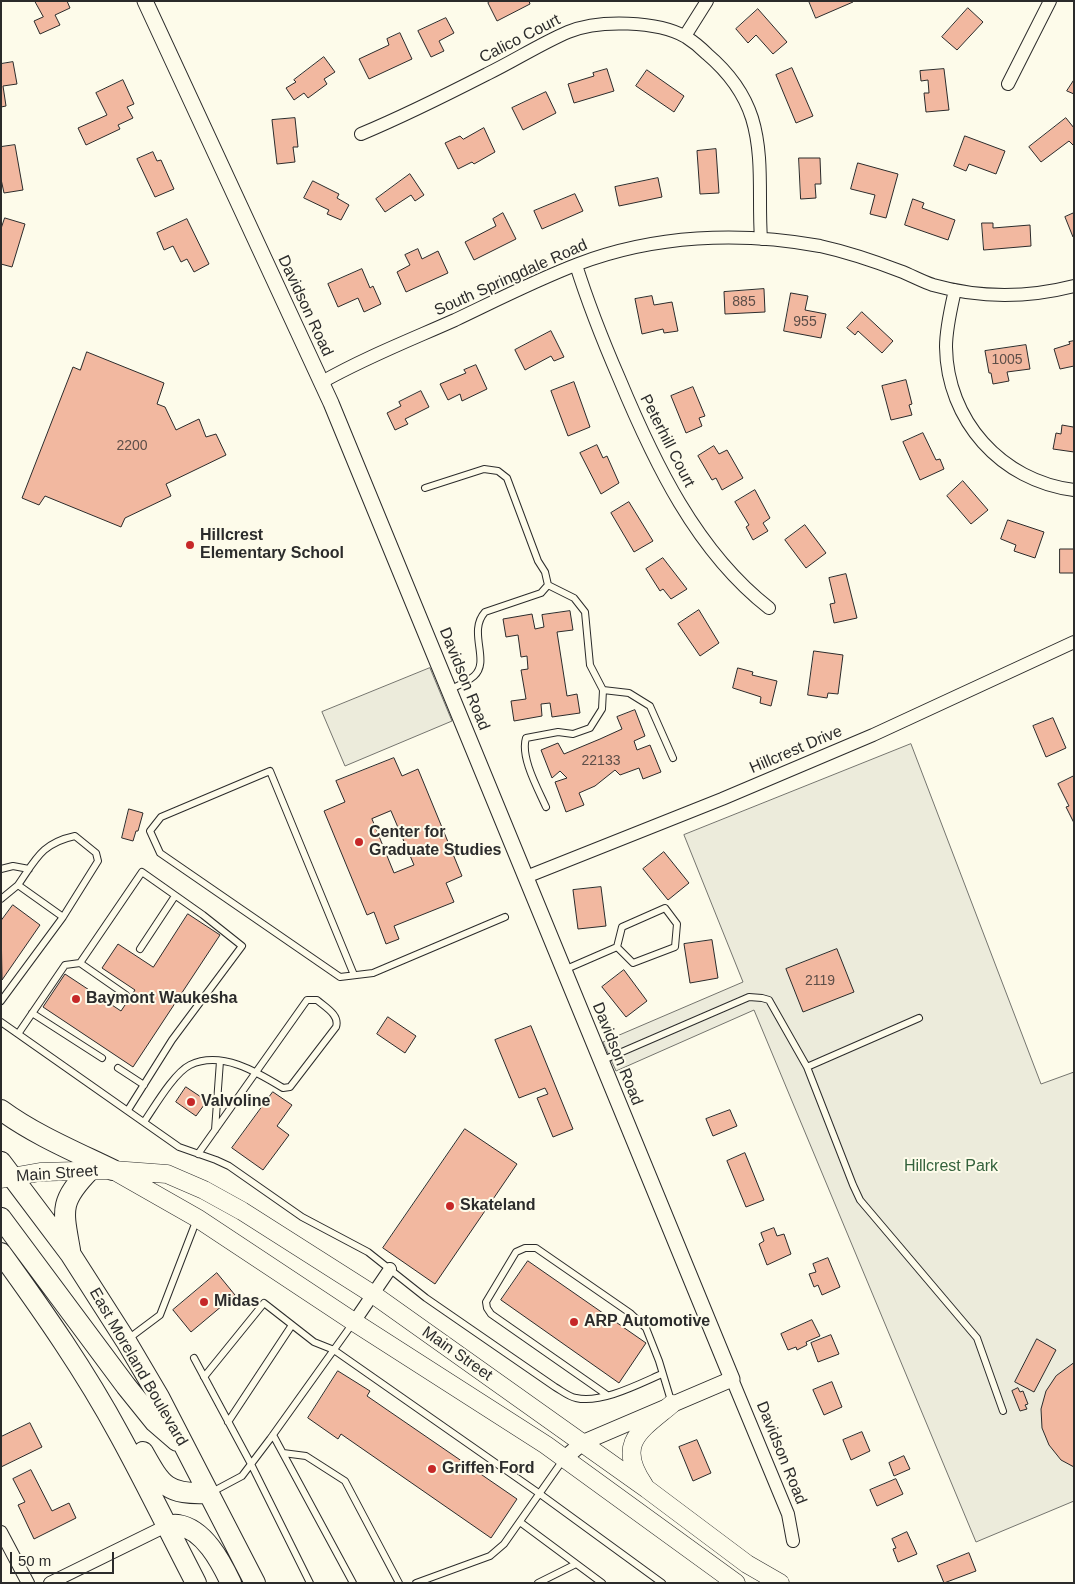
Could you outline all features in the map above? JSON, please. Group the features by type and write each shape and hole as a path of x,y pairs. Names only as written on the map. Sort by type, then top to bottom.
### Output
{"main road":[{"path":"1,1110 53,1140 113,1170"},
{"name":"Main Street","path":"113,1170 197,1218 564,1459 736,1583"},
{"name":"Main Street","path":"4,1173 113,1170 167,1174 242,1210 374,1295 647,1489 747,1564 780,1583"},
{"path":"71,1254 64,1216 65,1205 75,1186 89,1171"},
{"name":"East Moreland Boulevard","path":"4,1173 71,1254 126,1340 159,1398 255,1583"},
{"path":"197,1218 204,1211 217,1209 249,1227 274,1232"},
{"path":"1,1218 126,1386 155,1422 186,1449"},
{"path":"1,1253 28,1289 69,1352 118,1433 196,1583"},
{"path":"69,1352 110,1395 154,1473 166,1486 175,1492 188,1494 209,1493"},
{"path":"647,1489 637,1474 631,1460 631,1449 641,1431 672,1404"},
{"path":"166,1526 178,1524 190,1529 210,1546 231,1583"}],"street":[{"name":"Davidson Road","path":"145,1 322,382 362,476 788,1514 793,1541"},
{"path":"685,36 707,1"},
{"path":"1008,84 1050,1"},
{"name":"Calico Court","path":"360,134 457,90 569,31 602,24 634,23 666,30 685,36 714,60 741,93 752,117 758,142 760,165 761,239"},
{"name":"South Springdale Road","path":"322,382 576,265 636,247 687,239 729,237 820,246 900,271 931,284 955,290 995,295 1042,293 1074,286"},
{"name":"Peterhill Court","path":"576,265 611,360 638,425 656,459 684,508 712,550 730,573 750,593 769,608"},
{"path":"955,290 946,345 950,377 961,411 968,424 986,447 1021,474 1041,484 1074,490"},
{"name":"Hillcrest Drive","path":"526,877 722,799 873,735 1074,642"},
{"path":"354,1322 390,1270"},
{"path":"564,1459 582,1443 732,1379"},
{"path":"50,1583 166,1526"},
{"path":"1,1532 28,1583"}],"lane":[{"path":"425,488 484,469 498,471 507,478 538,561 545,572 548,585"},
{"path":"449,690 475,676 481,663 476,635 480,618 485,612 541,593 548,585"},
{"path":"546,807 525,756 524,744 526,738 558,732 572,734 590,728 602,709 603,690 590,666 585,612 574,598 548,585"},
{"path":"603,690 629,693 650,706 673,758"},
{"path":"354,975 270,771 161,817 150,830 160,853 340,977 373,973 505,917"},
{"path":"1,899 18,885 41,851 60,839 75,836 96,853 98,861 63,918 1,1001"},
{"path":"1,870 13,866 29,869"},
{"path":"80,963 142,872 203,915 242,946 172,1040 128,1110"},
{"path":"18,885 63,918"},
{"path":"140,949 175,896"},
{"path":"665,908 677,924 675,947 633,963 617,946 622,927 665,908"},
{"path":"564,970 617,946"},
{"path":"18,1034 65,965 80,963 126,995"},
{"path":"601,1061 749,997 769,1000 807,1067 860,1200 977,1338 1003,1411"},
{"path":"144,1122 172,1081 189,1066 207,1060 220,1060 256,1072 283,1088 290,1087 338,1022 335,1016 317,1000 307,1000 256,1072 215,1131 198,1154"},
{"path":"32,1013 102,1058"},
{"path":"807,1067 919,1018"},
{"path":"1,1022 179,1146 229,1166 302,1217 368,1252 420,1294 555,1387 575,1398 593,1399 628,1388 662,1374"},
{"path":"215,1131 220,1060"},
{"path":"118,1068 144,1085"},
{"path":"126,1340 160,1315 197,1218"},
{"path":"607,1395 491,1314 486,1308 486,1302 516,1252 525,1248 536,1248 630,1312 646,1328 659,1361 672,1404"},
{"path":"204,1377 264,1303 314,1342 334,1350 540,1494 662,1581 662,1583"},
{"path":"209,1493 242,1476 354,1322"},
{"path":"228,1422 292,1325"},
{"path":"194,1358 251,1464 310,1583"},
{"path":"273,1435 353,1583"},
{"path":"283,1453 306,1456 345,1481 399,1583"},
{"path":"416,1583 490,1556 504,1544 564,1459"},
{"path":"520,1522 602,1583"},
{"path":"538,1583 576,1564"}],"green space":[{"path":"430,668 452,721 345,766 322,712"},
{"name":"Hillcrest Park","path":"911,744 1041,1084 1074,1072 1074,1501 976,1542 754,1010 616,1071 603,1042 743,982 684,835"}],"building":[{"path":"35,1 67,1 70,8 55,15 60,25 40,34 34,21 43,17"},
{"path":"491,1 529,1 530,4 497,21 488,3"},
{"path":"809,1 853,1 853,2 816,18"},
{"path":"968,8 983,22 957,50 942,37"},
{"path":"758,9 787,42 773,54 756,35 748,43 736,29"},
{"path":"446,18 454,33 439,41 444,51 431,57 418,31"},
{"path":"400,33 412,59 369,79 359,59 389,45 387,39"},
{"path":"324,57 335,72 324,79 327,84 308,98 304,93 294,100 286,88 296,82 294,80"},
{"path":"13,62 17,84 3,86 6,106 1,107 1,64"},
{"path":"792,68 813,116 796,123 776,75"},
{"path":"607,69 614,91 574,103 568,84 594,76 593,73"},
{"path":"944,69 949,110 926,112 924,93 929,93 928,80 921,81 920,71"},
{"path":"647,70 684,96 674,112 636,86"},
{"path":"123,80 134,104 127,107 133,118 118,125 120,129 86,145 78,128 107,115 96,93"},
{"path":"1074,80 1074,94 1067,91"},
{"path":"546,92 556,113 523,130 512,108"},
{"path":"295,118 298,147 293,147 295,162 277,164 272,120"},
{"path":"1066,118 1074,128 1074,146 1069,141 1041,162 1029,147"},
{"path":"484,128 495,152 474,164 472,162 458,169 445,143 460,136 463,139"},
{"path":"965,136 1005,151 996,174 969,164 966,171 954,166"},
{"path":"15,145 23,190 4,193 1,179 1,147"},
{"path":"716,149 719,193 700,194 697,151"},
{"path":"153,152 157,161 161,160 174,189 155,197 137,159"},
{"path":"799,158 820,158 821,184 815,184 816,198 801,199"},
{"path":"858,163 898,174 886,218 870,214 875,195 851,189"},
{"path":"410,174 424,195 415,201 411,195 385,212 376,199"},
{"path":"658,178 662,197 619,206 615,187"},
{"path":"313,181 339,194 337,198 349,205 341,220 327,214 329,210 304,198"},
{"path":"575,194 583,211 542,229 534,211"},
{"path":"913,199 924,203 922,208 955,220 948,240 905,225"},
{"path":"503,213 516,239 474,260 465,242 496,226 493,219"},
{"path":"1074,213 1074,237 1073,237 1065,217"},
{"path":"5,218 25,224 12,267 1,264 1,229"},
{"path":"187,219 209,264 194,272 187,259 181,262 173,246 164,250 157,233"},
{"path":"982,223 993,223 993,228 1030,225 1031,246 984,250"},
{"path":"418,249 422,259 438,251 448,273 406,292 397,272 410,265 405,255"},
{"path":"362,269 370,288 373,286 381,304 364,312 358,298 338,307 328,284"},
{"path":"764,289 765,312 725,314 724,292"},
{"path":"791,293 808,296 805,310 826,314 821,338 784,331"},
{"path":"652,296 654,305 672,302 678,331 664,333 663,329 642,334 635,299"},
{"path":"862,312 893,341 882,353 858,331 855,335 847,328"},
{"path":"551,331 564,357 554,361 551,356 525,370 515,350"},
{"path":"1074,341 1074,366 1060,369 1054,349"},
{"path":"1026,345 1030,369 1007,372 1009,381 993,384 985,351"},
{"path":"87,352 164,383 157,404 165,407 176,430 199,419 206,437 216,434 226,455 166,484 171,496 125,518 121,527 45,496 39,505 22,498 73,367 80,370"},
{"path":"476,365 487,389 462,401 460,394 448,400 440,384 466,373 464,370"},
{"path":"906,380 912,404 909,405 912,415 891,420 882,386"},
{"path":"574,382 590,427 568,436 551,391"},
{"path":"693,387 705,416 699,418 702,426 686,433 671,396"},
{"path":"421,391 429,407 405,419 408,424 395,430 387,413 401,406 399,402"},
{"path":"1074,424 1074,452 1053,449 1056,433 1061,434 1062,425 1073,427"},
{"path":"923,433 936,460 940,459 944,469 920,480 903,442"},
{"path":"597,445 603,458 607,456 619,483 601,494 580,453"},
{"path":"714,446 719,454 727,450 743,478 722,490 716,478 712,480 698,456"},
{"path":"963,481 988,510 971,524 947,496"},
{"path":"755,490 770,518 763,523 768,531 753,540 746,527 749,525 735,502"},
{"path":"629,502 653,541 634,552 611,513"},
{"path":"1008,520 1044,532 1035,558 1014,551 1016,545 1001,539"},
{"path":"805,525 826,553 806,568 785,540"},
{"path":"1060,549 1074,549 1074,573 1060,573"},
{"path":"663,558 687,589 671,599 663,589 660,591 646,569"},
{"path":"846,574 857,618 834,623 830,604 835,603 829,578"},
{"path":"699,610 719,643 700,656 678,624"},
{"path":"570,611 573,630 557,632 567,696 577,694 580,713 552,717 550,703 541,704 542,716 514,721 511,701 526,699 521,670 528,669 527,656 521,657 518,635 506,637 503,619 532,614 535,629 544,627 542,615"},
{"path":"814,651 843,655 838,694 828,693 827,698 808,695"},
{"path":"738,668 753,672 752,675 777,681 771,706 760,703 761,697 733,688"},
{"path":"635,710 645,736 634,741 637,750 650,745 661,772 643,779 639,768 620,775 615,770 595,786 579,793 584,805 566,812 555,782 567,778 560,771 552,778 541,750 558,743 564,754 600,739 622,729 617,717"},
{"path":"1053,718 1066,748 1046,757 1033,726"},
{"name":"Center for Graduate Studies","path":"394,758 402,776 418,769 462,876 446,883 454,902 394,926 399,939 386,944 374,912 367,915 324,811 345,802 336,781","holes":["391,811 414,865 394,873 372,819"]},
{"path":"1074,776 1074,823 1066,807 1069,806 1058,784"},
{"path":"129,809 143,813 133,841 122,838"},
{"path":"664,852 689,883 668,900 643,869"},
{"path":"601,887 606,926 578,929 573,890"},
{"path":"13,905 40,925 2,980 1,921"},
{"name":"Baymont Waukesha","path":"188,914 220,935 133,1067 43,1007 65,974 121,1011 135,990 102,968 118,944 153,967"},
{"path":"712,940 718,978 690,983 684,944"},
{"path":"837,949 854,992 803,1012 786,969"},
{"path":"624,970 647,1001 626,1017 602,987"},
{"path":"388,1017 416,1036 405,1053 377,1034"},
{"path":"531,1026 573,1129 553,1137 537,1098 548,1094 545,1088 519,1098 495,1040"},
{"name":"Valvoline","path":"186,1087 207,1101 196,1116 176,1102"},
{"path":"273,1092 292,1105 277,1126 289,1135 263,1170 232,1148"},
{"path":"730,1110 737,1126 713,1136 706,1119"},
{"name":"Skateland","path":"465,1129 517,1164 435,1284 383,1248"},
{"path":"745,1153 764,1200 746,1207 727,1161"},
{"path":"774,1228 777,1236 784,1234 791,1254 767,1265 759,1244 764,1241 761,1233"},
{"path":"828,1258 840,1287 822,1295 818,1285 814,1287 809,1274 816,1272 813,1264"},
{"name":"ARP Automotive","path":"528,1261 646,1343 619,1383 501,1300"},
{"name":"Midas","path":"217,1273 235,1295 191,1332 173,1310"},
{"path":"812,1320 820,1336 806,1342 807,1345 797,1350 796,1347 788,1350 781,1334"},
{"path":"831,1335 839,1354 818,1362 811,1343"},
{"path":"1037,1339 1056,1350 1034,1392 1015,1382"},
{"path":"1074,1363 1074,1467 1061,1460 1049,1445 1042,1428 1041,1409 1046,1391 1056,1376"},
{"name":"Griffen Ford","path":"338,1371 370,1391 367,1396 517,1499 491,1538 341,1434 338,1439 308,1418"},
{"path":"832,1382 842,1407 824,1415 813,1390"},
{"path":"1018,1388 1020,1392 1023,1391 1028,1404 1025,1405 1027,1409 1020,1411 1012,1391"},
{"path":"30,1423 42,1447 1,1467 1,1437"},
{"path":"862,1432 870,1451 851,1460 843,1440"},
{"path":"697,1440 711,1473 693,1481 679,1447"},
{"path":"904,1456 910,1469 894,1476 889,1463"},
{"path":"31,1470 52,1511 69,1503 76,1518 34,1539 18,1505 25,1502 13,1479"},
{"path":"896,1479 903,1494 877,1506 870,1490"},
{"path":"907,1532 917,1554 898,1562 893,1549 896,1548 892,1539"},
{"path":"969,1553 976,1571 944,1583 937,1566"}],"place":[{"name":"Hillcrest Elementary School","path":"190,545"},
{"name":"Center for Graduate Studies","path":"359,842"},
{"name":"Baymont Waukesha","path":"76,999"},
{"name":"Valvoline","path":"191,1102"},
{"name":"Skateland","path":"450,1206"},
{"name":"Midas","path":"204,1302"},
{"name":"ARP Automotive","path":"574,1322"},
{"name":"Griffen Ford","path":"432,1469"}]}
